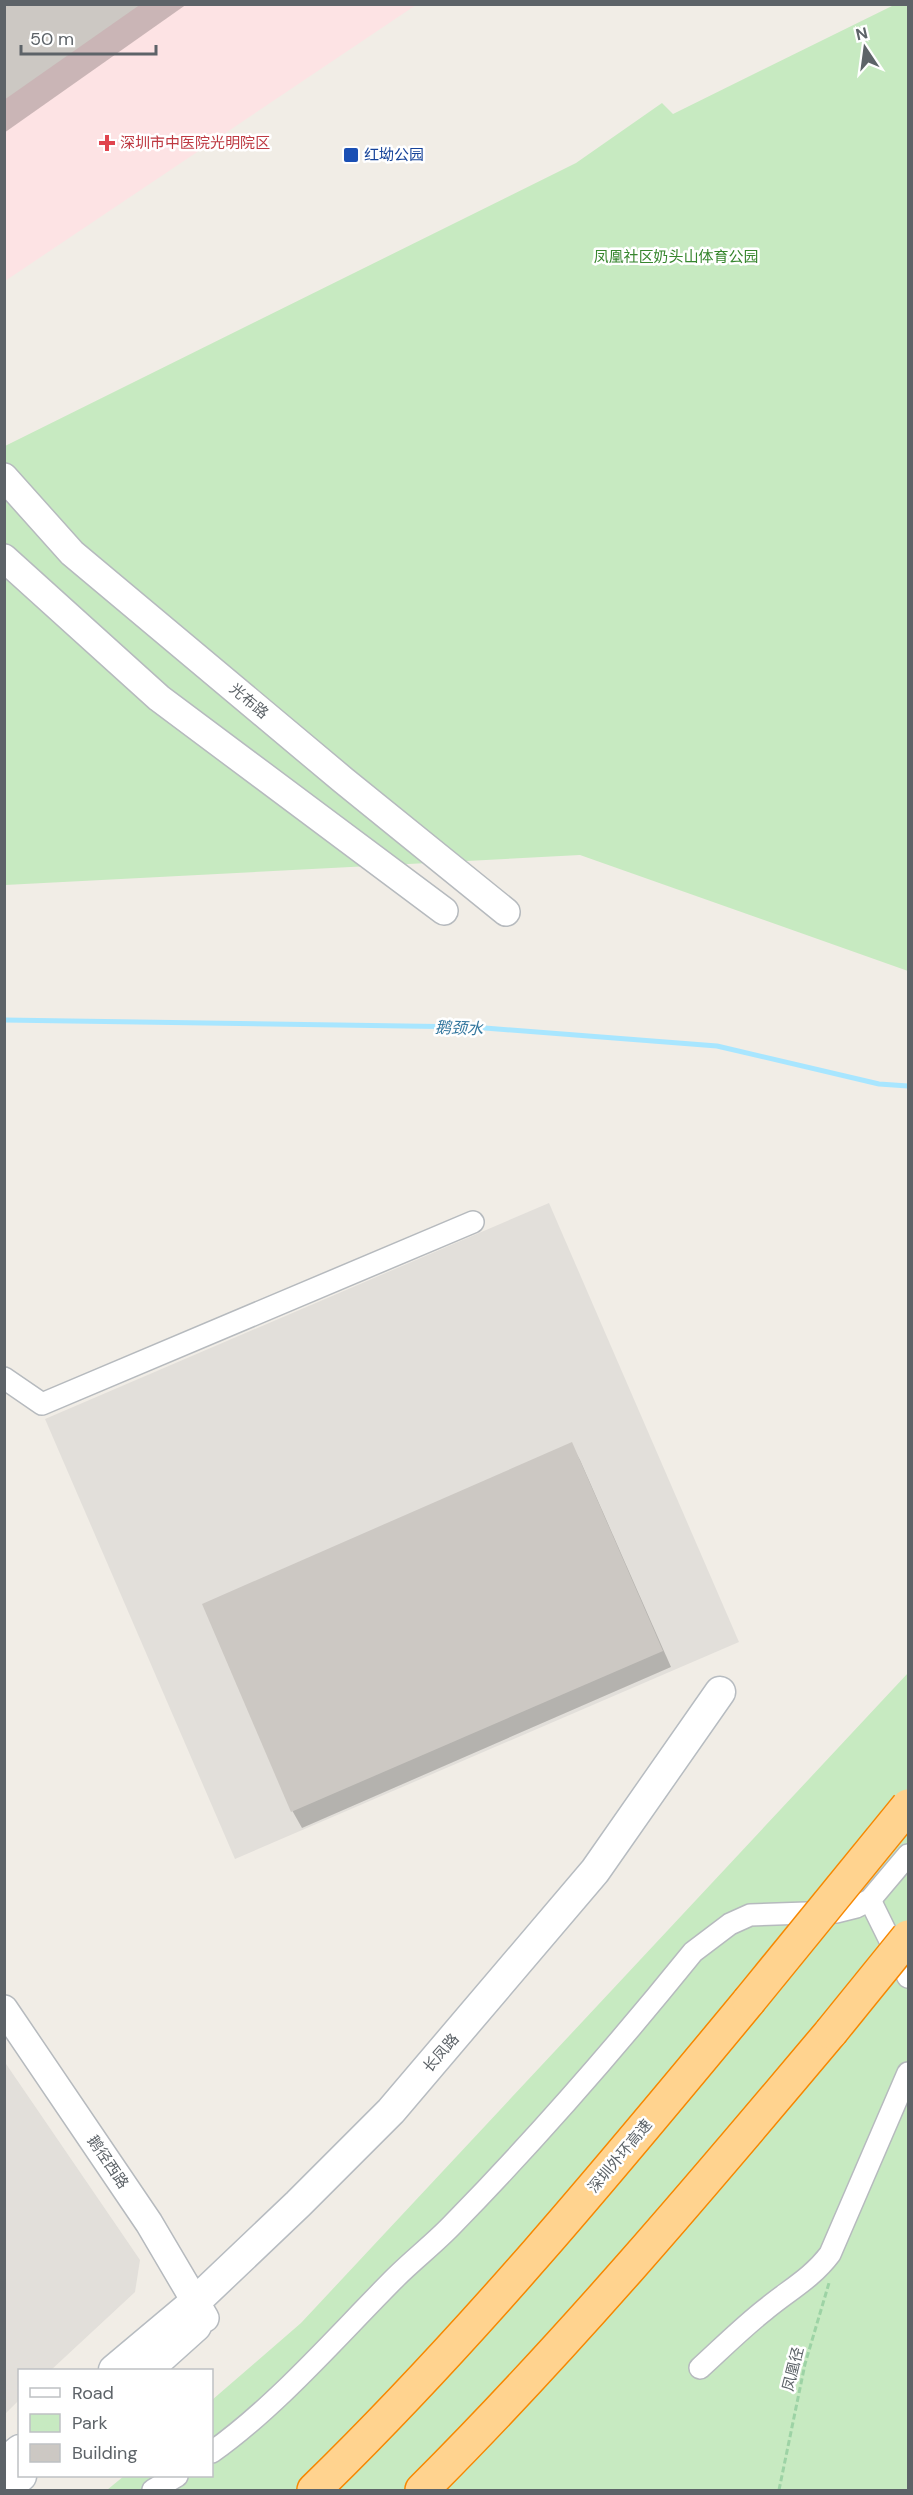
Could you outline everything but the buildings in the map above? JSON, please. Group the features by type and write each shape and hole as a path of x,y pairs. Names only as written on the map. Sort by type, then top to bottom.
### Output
{"highway":[{"name":"深圳外环高速","path":"314,2490 417,2385 504,2290 654,2115 909,1806"},
{"path":"422,2490 494,2418 667,2227 909,1936"}],"main road":[{"name":"长凤路","path":"115,2369 200,2310 335,2196 433,2090 525,1983 597,1890 727,1697"},
{"name":"长凤路","path":"148,2369 200,2310"},
{"path":"4,2463 18,2452"},
{"path":"4,2489 19,2477"}],"street":[{"name":"光布路","path":"4,477 72,553 343,780 506,912"},
{"path":"4,558 159,698 444,911"},
{"path":"4,1378 42,1404 473,1222"},
{"path":"213,2451 273,2399 451,2226 567,2101 693,1952 710,1937 750,1915 836,1911 856,1907 870,1900 909,1855"},
{"path":"870,1900 909,1977"},
{"name":"鹅径西路","path":"4,2009 149,2223 200,2310"},
{"path":"700,2368 768,2307 819,2270 830,2254 909,2073"},
{"path":"153,2490 174,2477"}],"path":[{"name":"凤凰径","path":"779,2490 805,2364 829,2287 830,2254"}],"shaded area":[{"name":"深圳市中医院光明院区","path":"5,5 416,5 5,281"},
{"path":"549,1203 739,1642 235,1859 45,1419"},
{"path":"4,2061 140,2260 135,2292 52,2369 18,2369 18,2401 5,2414"}],"green space":[{"name":"凤凰社区奶头山体育公园","path":"894,5 908,5 908,971 580,855 5,885 5,446 576,163 662,103 673,114"},
{"path":"908,1673 908,2490 107,2490 123,2477 213,2477 213,2399 301,2323"}],"waterway":[{"name":"鹅颈水","path":"4,1020 472,1027 717,1046 879,1084 908,1086"}],"place":[{"name":"深圳市中医院光明院区","path":"107,143"},
{"name":"红坳公园","path":"351,155"}]}
